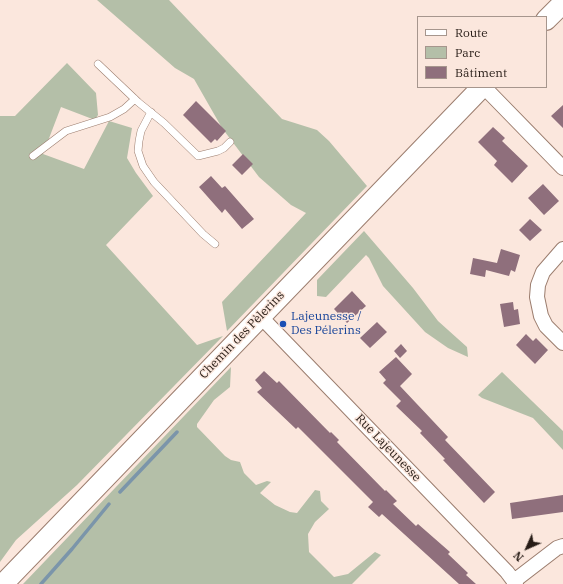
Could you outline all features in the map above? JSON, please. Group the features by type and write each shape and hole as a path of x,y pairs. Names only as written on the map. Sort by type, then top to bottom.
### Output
{"street":[{"path":"547,19 563,3"},
{"name":"Chemin des Pèlerins","path":"3,584 482,88"},
{"path":"484,88 563,168"},
{"path":"563,249 543,272 538,285 536,297 541,316 546,326 563,343"},
{"name":"Rue Lajeunesse","path":"261,317 515,582 557,548 563,546"}],"lane":[{"path":"98,64 198,156 218,152 230,142"},
{"path":"33,156 66,131 110,117 124,109 135,99"},
{"path":"151,112 139,140 139,156 143,166 149,176 186,217 215,244"}],"green space":[{"path":"97,0 169,0 282,119 317,130 329,141 367,186 227,331 222,302 306,213 291,205 259,177 222,128 194,79 175,68"},
{"path":"67,63 96,93 98,115 95,120 61,107 43,154 84,169 109,121 132,128 127,158 153,196 106,245 197,345 223,336 77,485 16,540 0,562 0,116 15,116"},
{"path":"364,231 413,288 438,321 467,347 468,357 448,348 425,332 383,286 366,255 326,297 317,296 317,280"},
{"path":"231,367 230,387 214,400 197,424 197,427 225,456 231,460 240,462 244,473 256,485 267,481 271,482 260,493 275,505 290,512 297,513 315,490 320,491 321,501 329,509 315,522 308,534 309,552 334,577 348,574 375,552 381,555 352,584 23,584"},
{"path":"502,372 563,431 563,450 533,418 482,398 478,395"}],"building":[{"path":"196,101 226,131 217,141 215,139 211,143 183,115"},
{"path":"563,105 563,128 551,116"},
{"path":"493,127 505,138 502,141 528,166 512,183 494,165 497,161 478,142"},
{"path":"243,154 253,164 242,175 232,165"},
{"path":"211,176 222,188 225,186 254,219 242,229 225,209 222,213 199,187"},
{"path":"543,184 559,201 544,215 528,198"},
{"path":"530,219 542,230 530,241 519,230"},
{"path":"501,249 520,255 515,272 511,270 509,276 486,270 485,277 470,274 473,258 497,263"},
{"path":"352,291 366,306 347,323 334,309"},
{"path":"513,302 514,310 518,309 520,324 504,327 500,304"},
{"path":"377,322 387,332 370,348 360,338"},
{"path":"526,334 533,341 536,338 548,350 535,364 516,345"},
{"path":"401,344 407,351 400,358 394,351"},
{"path":"396,357 412,374 400,386 448,437 445,440 495,492 484,503 443,460 445,459 420,433 422,431 396,406 401,401 383,383 386,380 379,372"},
{"path":"264,371 277,383 279,381 330,433 331,432 339,440 337,442 385,491 386,490 397,501 393,504 416,526 418,524 450,552 448,554 468,573 466,575 476,584 459,584 382,514 379,517 368,507 373,502 298,427 296,429 257,392 262,388 255,380"},
{"path":"563,495 563,512 512,519 510,503"}],"waterway":[{"path":"120,492 177,432"},
{"path":"41,584 109,504"}],"place":[{"name":"Lajeunesse / Des Pélerins","path":"283,324"}]}
